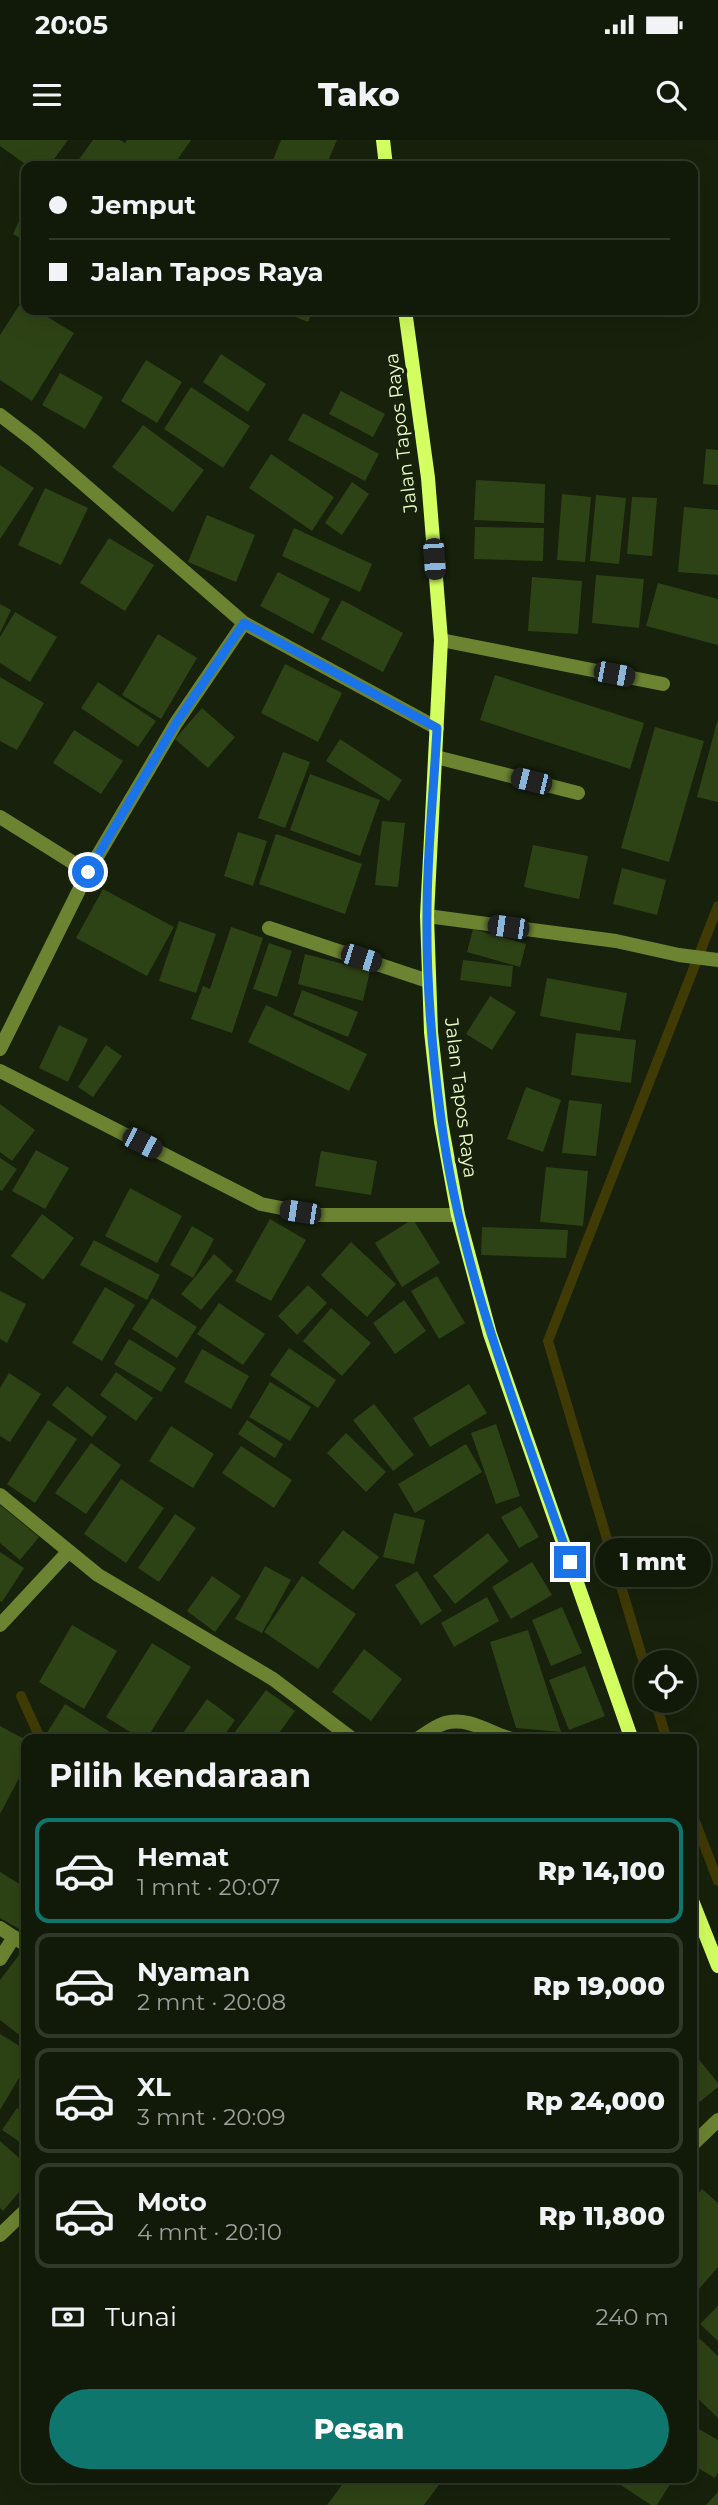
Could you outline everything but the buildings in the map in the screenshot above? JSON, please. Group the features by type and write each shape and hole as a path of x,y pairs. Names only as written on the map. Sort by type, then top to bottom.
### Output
{"main road":[{"path":"383,140 385,161"},
{"name":"Jalan Tapos Raya","path":"406,315 428,478 441,640 427,916 428,981 441,1122 458,1215 490,1334 630,1734"},
{"path":"697,1913 718,1966"}],"street":[{"path":"0,415 34,441 244,623 437,728"},
{"path":"0,1049 88,872 176,723 244,623"},
{"path":"441,640 663,684"},
{"path":"436,757 578,793"},
{"path":"0,817 88,872"},
{"path":"427,916 616,941 713,960"},
{"path":"269,928 428,981"},
{"path":"0,1071 261,1203 317,1215 458,1215"},
{"path":"0,1495 98,1575 273,1679 346,1734"},
{"path":"0,1625 69,1551"},
{"path":"426,1734 445,1723 460,1722 479,1725 498,1734"},
{"path":"0,1928 20,1941 0,1959"},
{"path":"697,2140 718,2120"},
{"path":"0,2235 21,2215"}],"waterway":[{"path":"640,1650 548,1341 718,906"},
{"path":"21,1696 38,1734"},
{"path":"659,1713 665,1734"},
{"path":"697,1827 718,1881"}],"route":[{"path":"88,872 176,723 244,623 437,728 427,916 431,1032 441,1122 458,1215 490,1334 570,1562"}]}
